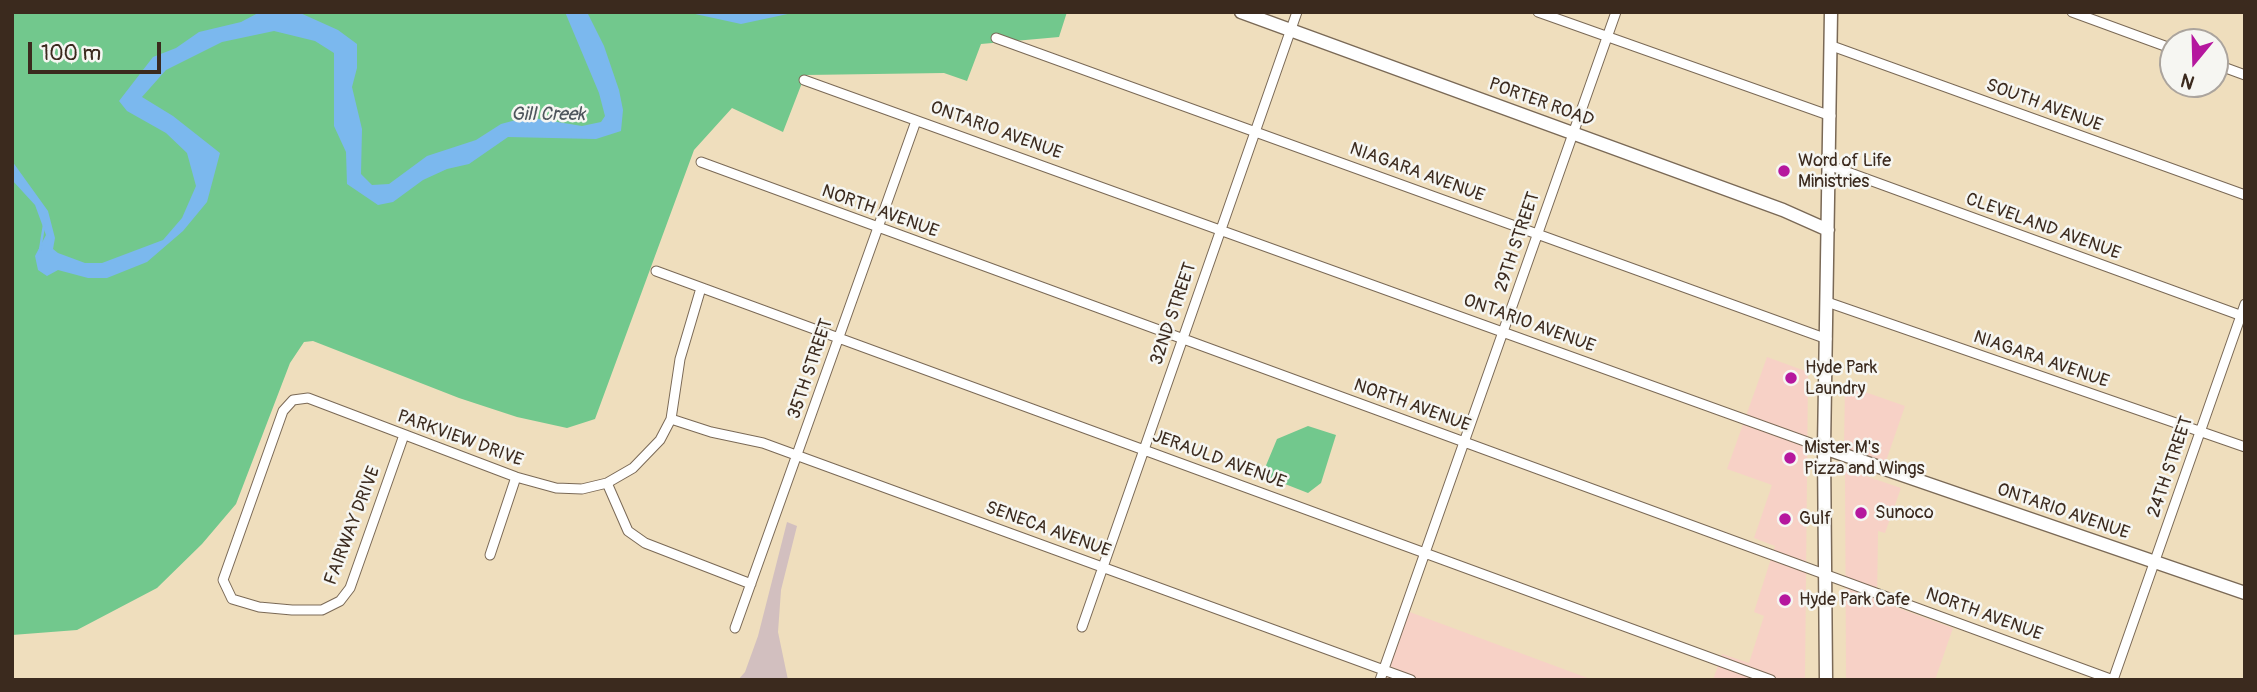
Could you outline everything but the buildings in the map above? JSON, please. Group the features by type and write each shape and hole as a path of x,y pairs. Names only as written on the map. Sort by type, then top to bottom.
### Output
{"main road":[{"name":"PORTER ROAD","path":"1241,12 1574,133 1829,230"},
{"path":"1826,680 1824,448 1831,166 1831,12"},
{"name":"ONTARIO AVENUE","path":"1824,448 2245,593"}],"street":[{"name":"32ND STREET","path":"1082,626 1297,12"},
{"path":"1538,12 1831,116"},
{"name":"29TH STREET","path":"1380,680 1616,12"},
{"path":"2072,12 2159,44"},
{"name":"NIAGARA AVENUE","path":"996,37 1827,339"},
{"name":"SOUTH AVENUE","path":"1832,46 2245,195"},
{"name":"ONTARIO AVENUE","path":"804,80 1824,448"},
{"name":"35TH STREET","path":"736,628 916,121"},
{"name":"NORTH AVENUE","path":"701,162 2113,680"},
{"name":"CLEVELAND AVENUE","path":"1831,166 2243,316"},
{"name":"JERAULD AVENUE","path":"656,271 1771,680"},
{"name":"PARKVIEW DRIVE","path":"232,599 223,580 283,411 293,400 308,398 516,477 556,488 582,489 607,483 633,468 660,440 670,419 680,359 701,288"},
{"name":"NIAGARA AVENUE","path":"1827,302 2245,447"},
{"name":"24TH STREET","path":"2113,680 2245,304"},
{"name":"SENECA AVENUE","path":"670,419 711,432 763,443 1411,680"},
{"name":"FAIRWAY DRIVE","path":"232,599 258,607 292,610 322,610 340,601 350,588 404,435"},
{"path":"490,555 516,477"},
{"path":"607,483 628,531 645,543 751,584"}],"shaded area":[{"path":"1767,357 1808,372 1805,680 1713,680 1722,654 1749,663 1764,616 1754,612 1775,546 1754,538 1772,485 1727,469"},
{"path":"1845,385 1905,406 1885,464 1844,449"},
{"path":"1845,469 1901,488 1885,533 1878,531 1877,600 1953,628 1935,680 1846,680"},
{"path":"787,522 797,526 781,590 778,632 788,680 738,680 745,672 758,636"},
{"path":"1407,611 1593,680 1382,680"}],"green space":[{"path":"12,12 1067,12 1059,37 981,44 967,81 944,73 805,75 783,132 732,108 694,150 595,419 567,428 517,417 459,398 313,341 304,342 290,363 236,504 202,544 157,588 77,630 12,635"},
{"path":"1308,426 1336,435 1321,483 1308,493 1262,475 1277,439"}],"water":[{"path":"260,12 298,12 338,30 357,44 357,68 352,87 362,129 361,174 372,185 389,184 427,156 476,140 501,124 527,117 582,126 601,122 605,116 599,93 565,12 587,12 604,46 623,110 621,131 596,139 508,137 469,164 447,169 423,180 393,202 378,205 347,184 346,152 334,126 334,53 315,41 274,31 222,42 166,70 142,97 173,116 220,153 207,202 183,231 147,262 107,278 88,278 58,270 47,276 38,270 35,256 46,235 35,205 12,180 12,161 48,211 55,238 53,249 58,253 85,263 102,263 163,240 182,218 196,186 187,153 166,133 127,111 119,101 153,57 176,48 199,32 241,22"},
{"path":"686,12 797,12 741,24"}],"waterway":[{"name":"Gill Creek","path":"40,250 44,225"}],"place":[{"name":"Word of Life Ministries","path":"1784,171"},
{"name":"Hyde Park Laundry","path":"1791,378"},
{"name":"Mister M's Pizza and Wings","path":"1790,458"},
{"name":"Sunoco","path":"1861,513"},
{"name":"Gulf","path":"1785,519"},
{"name":"Hyde Park Cafe","path":"1785,600"}]}
